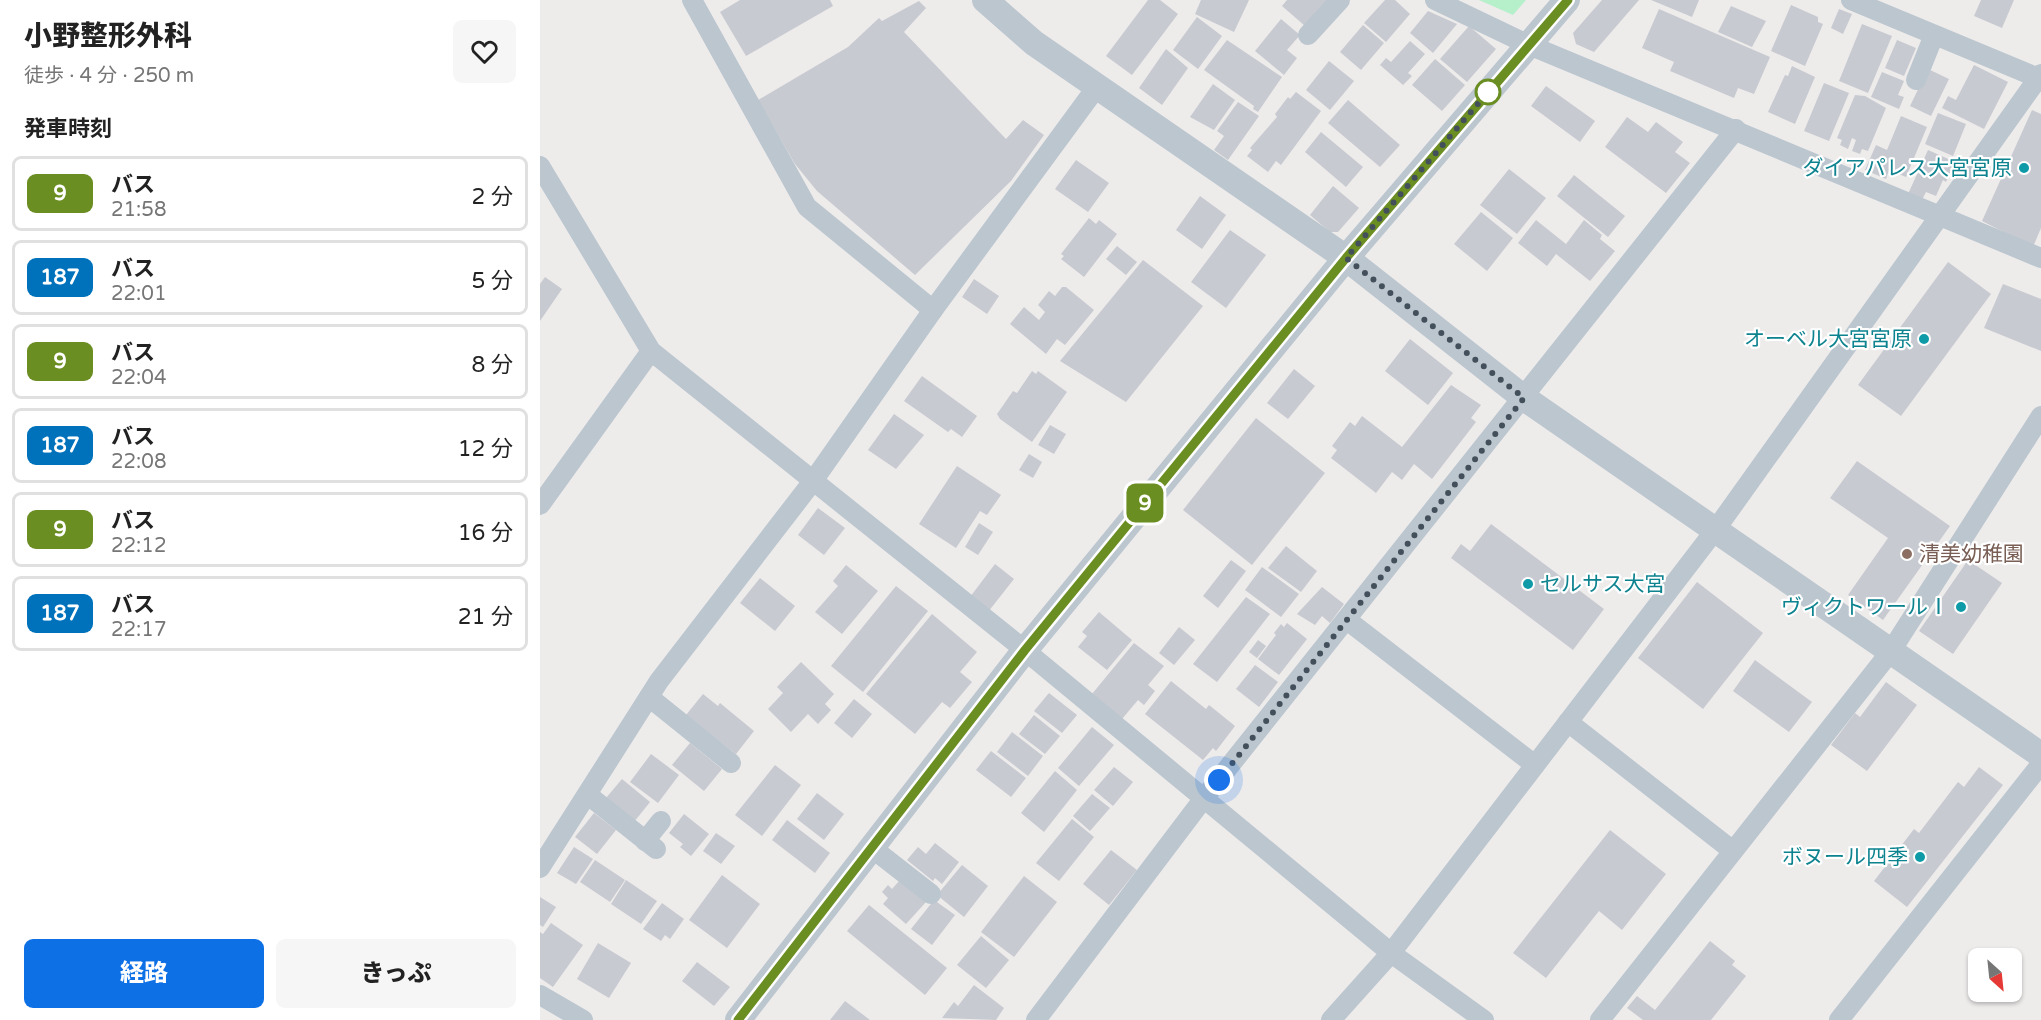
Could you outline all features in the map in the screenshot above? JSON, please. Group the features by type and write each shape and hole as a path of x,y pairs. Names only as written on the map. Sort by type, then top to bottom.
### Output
{"street":[{"path":"692,0 807,207 933,310"},
{"path":"986,0 1034,43 1346,258 1524,398 2041,755"},
{"path":"1308,35 1340,0"},
{"path":"1435,0 1529,45 1736,129 2041,258"},
{"path":"738,1020 1025,650 1346,258 1568,0"},
{"path":"1330,1020 1392,953 1716,529 2040,76 1934,35 1863,2"},
{"path":"1916,80 1934,35"},
{"path":"540,868 649,697 813,481 933,310 1096,87"},
{"path":"1036,1020 1204,798 1736,129"},
{"path":"540,166 651,351 1025,650 1392,953 1484,1020"},
{"path":"540,506 651,351"},
{"path":"1600,1020 1890,651 2041,416"},
{"path":"1347,620 1535,765"},
{"path":"649,697 731,763"},
{"path":"1568,722 1733,851"},
{"path":"1839,1020 2041,764"},
{"path":"588,795 651,845 661,821"},
{"path":"872,848 930,894"},
{"path":"540,995 584,1020"}],"green space":[{"path":"1479,0 1526,0 1513,15"}],"building":[{"path":"740,0 830,0 833,6 746,56 720,12"},
{"path":"1148,0 1160,0 1178,14 1132,75 1106,56"},
{"path":"1201,0 1249,0 1234,32 1195,14"},
{"path":"1287,0 1328,0 1305,26 1282,6"},
{"path":"1385,0 1395,0 1410,14 1386,42 1364,23"},
{"path":"1602,0 1639,0 1594,52 1576,44 1573,33"},
{"path":"1651,0 1699,0 1692,17"},
{"path":"1981,0 2014,0 2002,28 1974,16"},
{"path":"919,1 926,8 904,32 1006,139 1023,120 1044,135 1011,181 915,275 817,191 795,164 758,100 848,47 879,18 882,21"},
{"path":"1791,5 1818,17 1818,22 1823,24 1805,66 1771,51"},
{"path":"1731,6 1766,21 1752,47 1718,32"},
{"path":"1659,9 1770,57 1754,94 1738,88 1734,98 1670,71 1674,62 1642,48"},
{"path":"1839,9 1852,14 1843,34 1831,28"},
{"path":"1428,11 1457,24 1433,53 1410,33"},
{"path":"1197,17 1222,36 1198,69 1173,50"},
{"path":"1281,19 1300,35 1287,50 1297,58 1284,75 1255,51"},
{"path":"1862,24 1892,36 1868,93 1839,81"},
{"path":"1363,25 1384,43 1361,70 1340,52"},
{"path":"1469,26 1496,49 1467,82 1440,59"},
{"path":"1227,40 1282,77 1258,112 1253,109 1254,106 1204,70"},
{"path":"1897,40 1916,48 1904,76 1885,68"},
{"path":"1410,41 1425,54 1408,73 1412,76 1403,85 1380,65 1386,58 1391,62"},
{"path":"1166,49 1188,68 1162,105 1139,88"},
{"path":"1435,59 1465,85 1442,111 1412,85"},
{"path":"1329,61 1354,81 1330,110 1306,90"},
{"path":"1974,65 2008,82 1984,129 1942,108 1948,96 1956,100"},
{"path":"1792,66 1815,77 1795,124 1768,112 1785,75 1788,76"},
{"path":"1928,69 1949,79 1931,116 1910,106"},
{"path":"1882,72 1904,81 1898,95 1904,97 1899,109 1871,97"},
{"path":"1824,83 1849,93 1829,141 1804,131"},
{"path":"1213,84 1235,100 1214,130 1190,117"},
{"path":"1546,86 1595,121 1580,142 1531,106"},
{"path":"1296,92 1321,111 1281,165 1276,161 1268,172 1247,156 1252,150 1250,148 1277,117 1275,114 1288,97 1290,99"},
{"path":"1855,95 1865,96 1886,108 1868,151 1862,149 1860,154 1852,151 1856,140 1852,138 1848,149 1840,145 1842,140 1837,138"},
{"path":"1348,100 1400,145 1380,167 1328,123"},
{"path":"1238,102 1259,116 1228,160 1214,150 1224,136 1217,131"},
{"name":"ダイアパレス大宮宮原","path":"2032,110 2041,114 2041,228 2033,247 1982,221"},
{"path":"1938,113 1966,124 1953,156 1925,144"},
{"path":"1901,116 1927,127 1906,177 1889,170 1886,179 1865,170 1876,145 1887,150"},
{"path":"1627,117 1648,132 1656,122 1683,142 1675,152 1690,163 1666,193 1605,147"},
{"path":"1321,132 1363,167 1346,187 1305,152"},
{"path":"1928,150 1955,162 1946,182 1943,180 1936,196 1926,192 1922,200 1908,194"},
{"path":"1076,160 1109,183 1088,212 1055,189"},
{"path":"1509,169 1546,198 1517,234 1480,205"},
{"path":"1574,175 1625,216 1608,237 1557,196"},
{"path":"1333,186 1359,208 1338,232 1330,232 1310,215"},
{"path":"1200,196 1226,215 1202,249 1176,230"},
{"path":"1481,212 1513,238 1487,271 1454,244"},
{"path":"1089,218 1096,224 1099,220 1117,234 1084,277 1061,259 1064,256 1061,254"},
{"path":"1536,220 1566,244 1584,220 1602,235 1600,239 1615,251 1590,281 1556,254 1547,266 1518,243"},
{"path":"1230,230 1266,255 1226,308 1191,282"},
{"path":"1117,246 1137,262 1126,275 1106,259"},
{"path":"1143,260 1203,306 1126,402 1060,361"},
{"name":"オーベル大宮宮原","path":"1948,262 1991,294 1901,416 1858,385"},
{"path":"545,277 562,289 540,321 540,284"},
{"path":"974,279 999,296 987,314 962,297"},
{"path":"2003,284 2041,299 2041,351 1984,328"},
{"path":"1062,287 1066,287 1094,310 1065,345 1057,339 1046,354 1010,324 1024,307 1039,320 1045,312 1038,305 1049,291 1055,296"},
{"path":"1410,339 1453,373 1428,405 1385,371"},
{"path":"1294,369 1315,386 1288,419 1267,403"},
{"path":"1032,371 1036,374 1038,371 1067,392 1032,442 1000,419 997,414 1013,391 1017,393"},
{"path":"922,376 977,416 962,437 951,429 948,432 904,401"},
{"path":"1451,385 1481,405 1471,418 1476,422 1432,479 1414,464 1402,480 1392,472 1376,493 1331,458 1337,450 1332,446 1350,422 1355,426 1362,416 1402,447"},
{"path":"894,414 924,435 896,469 868,450"},
{"path":"1256,418 1325,473 1252,565 1183,510"},
{"path":"1050,425 1066,434 1054,454 1038,445"},
{"path":"1029,454 1042,462 1033,478 1019,470"},
{"path":"1857,461 1950,526 1883,620 1848,595 1888,538 1830,498"},
{"path":"957,466 1001,495 987,515 980,511 956,548 919,524"},
{"path":"818,508 845,528 824,555 798,535"},
{"path":"979,523 993,532 978,555 965,547"},
{"name":"セルサス大宮","path":"1491,524 1604,609 1573,650 1451,558 1461,544 1470,551"},
{"path":"1286,546 1317,571 1301,592 1268,568"},
{"path":"1231,560 1246,571 1218,608 1203,596"},
{"name":"ヴィクトワールⅠ","path":"1968,560 2002,583 1953,654 1919,631"},
{"path":"995,564 1014,579 988,612 970,597"},
{"path":"846,565 878,591 842,634 815,612 838,586 833,581"},
{"path":"1262,567 1299,594 1281,617 1245,590"},
{"path":"760,578 795,606 775,631 740,603"},
{"path":"1697,582 1763,633 1703,709 1638,658"},
{"path":"896,586 928,611 863,692 831,666"},
{"path":"1322,587 1344,604 1330,623 1322,616 1315,625 1297,614"},
{"path":"1246,597 1270,614 1217,682 1193,664"},
{"path":"1099,612 1132,640 1107,670 1078,647 1087,636 1082,632"},
{"path":"932,614 977,652 960,672 972,682 950,708 942,702 915,734 866,694"},
{"path":"1287,623 1307,639 1279,675 1258,659 1276,635 1274,633 1281,624 1284,627"},
{"path":"1179,627 1195,640 1174,665 1159,653"},
{"path":"1258,640 1266,646 1257,658 1249,652"},
{"path":"1134,643 1164,666 1148,685 1155,691 1144,705 1138,700 1122,719 1092,694"},
{"path":"1755,660 1812,702 1789,732 1733,691"},
{"path":"801,662 834,694 825,704 831,710 818,724 808,714 791,732 768,709 783,693 777,687"},
{"path":"1255,665 1278,682 1259,707 1236,689"},
{"path":"1171,681 1206,709 1209,705 1235,726 1216,751 1213,748 1203,760 1145,714"},
{"path":"1886,682 1917,705 1867,771 1831,745 1855,713 1860,717"},
{"path":"1049,693 1077,715 1062,733 1034,711"},
{"path":"703,694 718,706 720,703 754,731 736,754 686,715"},
{"path":"854,699 872,714 852,738 834,723"},
{"path":"1034,715 1060,736 1045,754 1019,734"},
{"path":"1092,727 1114,745 1079,786 1058,768"},
{"path":"1012,732 1043,756 1028,776 997,752"},
{"path":"690,743 722,769 704,791 672,765"},
{"path":"991,751 1026,778 1011,797 976,770"},
{"path":"651,754 679,775 658,803 630,782"},
{"path":"775,765 801,785 762,836 735,815"},
{"path":"1114,767 1133,782 1113,806 1094,790"},
{"name":"ボヌール四季","path":"1979,767 2003,785 1907,907 1874,881 1914,829 1919,833 1958,782 1964,787"},
{"path":"1055,771 1077,790 1044,832 1021,813"},
{"path":"622,779 650,802 634,822 606,798"},
{"path":"817,793 844,814 824,840 797,819"},
{"path":"1092,794 1110,808 1090,831 1073,816"},
{"path":"594,813 616,830 597,854 575,837"},
{"path":"684,814 709,834 691,856 680,847 683,844 669,833"},
{"path":"1072,819 1094,837 1059,881 1036,863"},
{"path":"787,820 830,853 815,873 772,840"},
{"path":"1610,830 1666,874 1622,930 1599,911 1546,978 1513,953"},
{"path":"716,833 735,846 721,864 703,851"},
{"path":"935,843 959,862 942,884 935,878 933,881 907,860 918,847 926,854"},
{"path":"574,847 593,859 576,884 557,873"},
{"path":"1111,850 1137,870 1109,905 1083,884"},
{"path":"595,860 625,880 610,902 580,882"},
{"path":"962,865 988,886 964,917 937,895"},
{"path":"722,875 760,904 727,948 689,920"},
{"path":"1024,876 1057,902 1014,957 981,932"},
{"path":"626,880 657,901 641,924 611,904"},
{"path":"900,880 926,902 906,924 883,904 888,898 882,892 888,885 892,889"},
{"path":"540,897 556,907 543,927 540,925"},
{"path":"934,900 955,915 932,945 911,929"},
{"path":"662,903 684,919 670,939 665,935 661,941 643,929"},
{"path":"869,905 947,968 925,995 847,931"},
{"path":"551,923 583,945 553,987 540,978 540,932 543,934"},
{"path":"981,936 1009,960 986,988 957,965"},
{"path":"1710,941 1735,961 1732,965 1746,976 1711,1020 1643,1020 1627,1008 1637,996 1655,1010"},
{"path":"598,943 631,963 609,998 577,979"},
{"path":"697,962 730,987 714,1006 682,981"},
{"path":"974,985 1004,1008 996,1020 942,1018 954,1002 958,1006"},
{"path":"845,1001 870,1020 830,1020"}],"bus line":[{"name":"9","path":"738,1020 1025,650 1346,258 1568,0"}],"place":[{"name":"ダイアパレス大宮宮原","path":"2024,168"},
{"name":"オーベル大宮宮原","path":"1924,339"},
{"name":"清美幼稚園","path":"1907,554"},
{"name":"セルサス大宮","path":"1528,584"},
{"name":"ヴィクトワールⅠ","path":"1961,607"},
{"name":"ボヌール四季","path":"1920,857"}],"route":[{"path":"1219,780 1524,398 1346,258 1488,92"}]}
